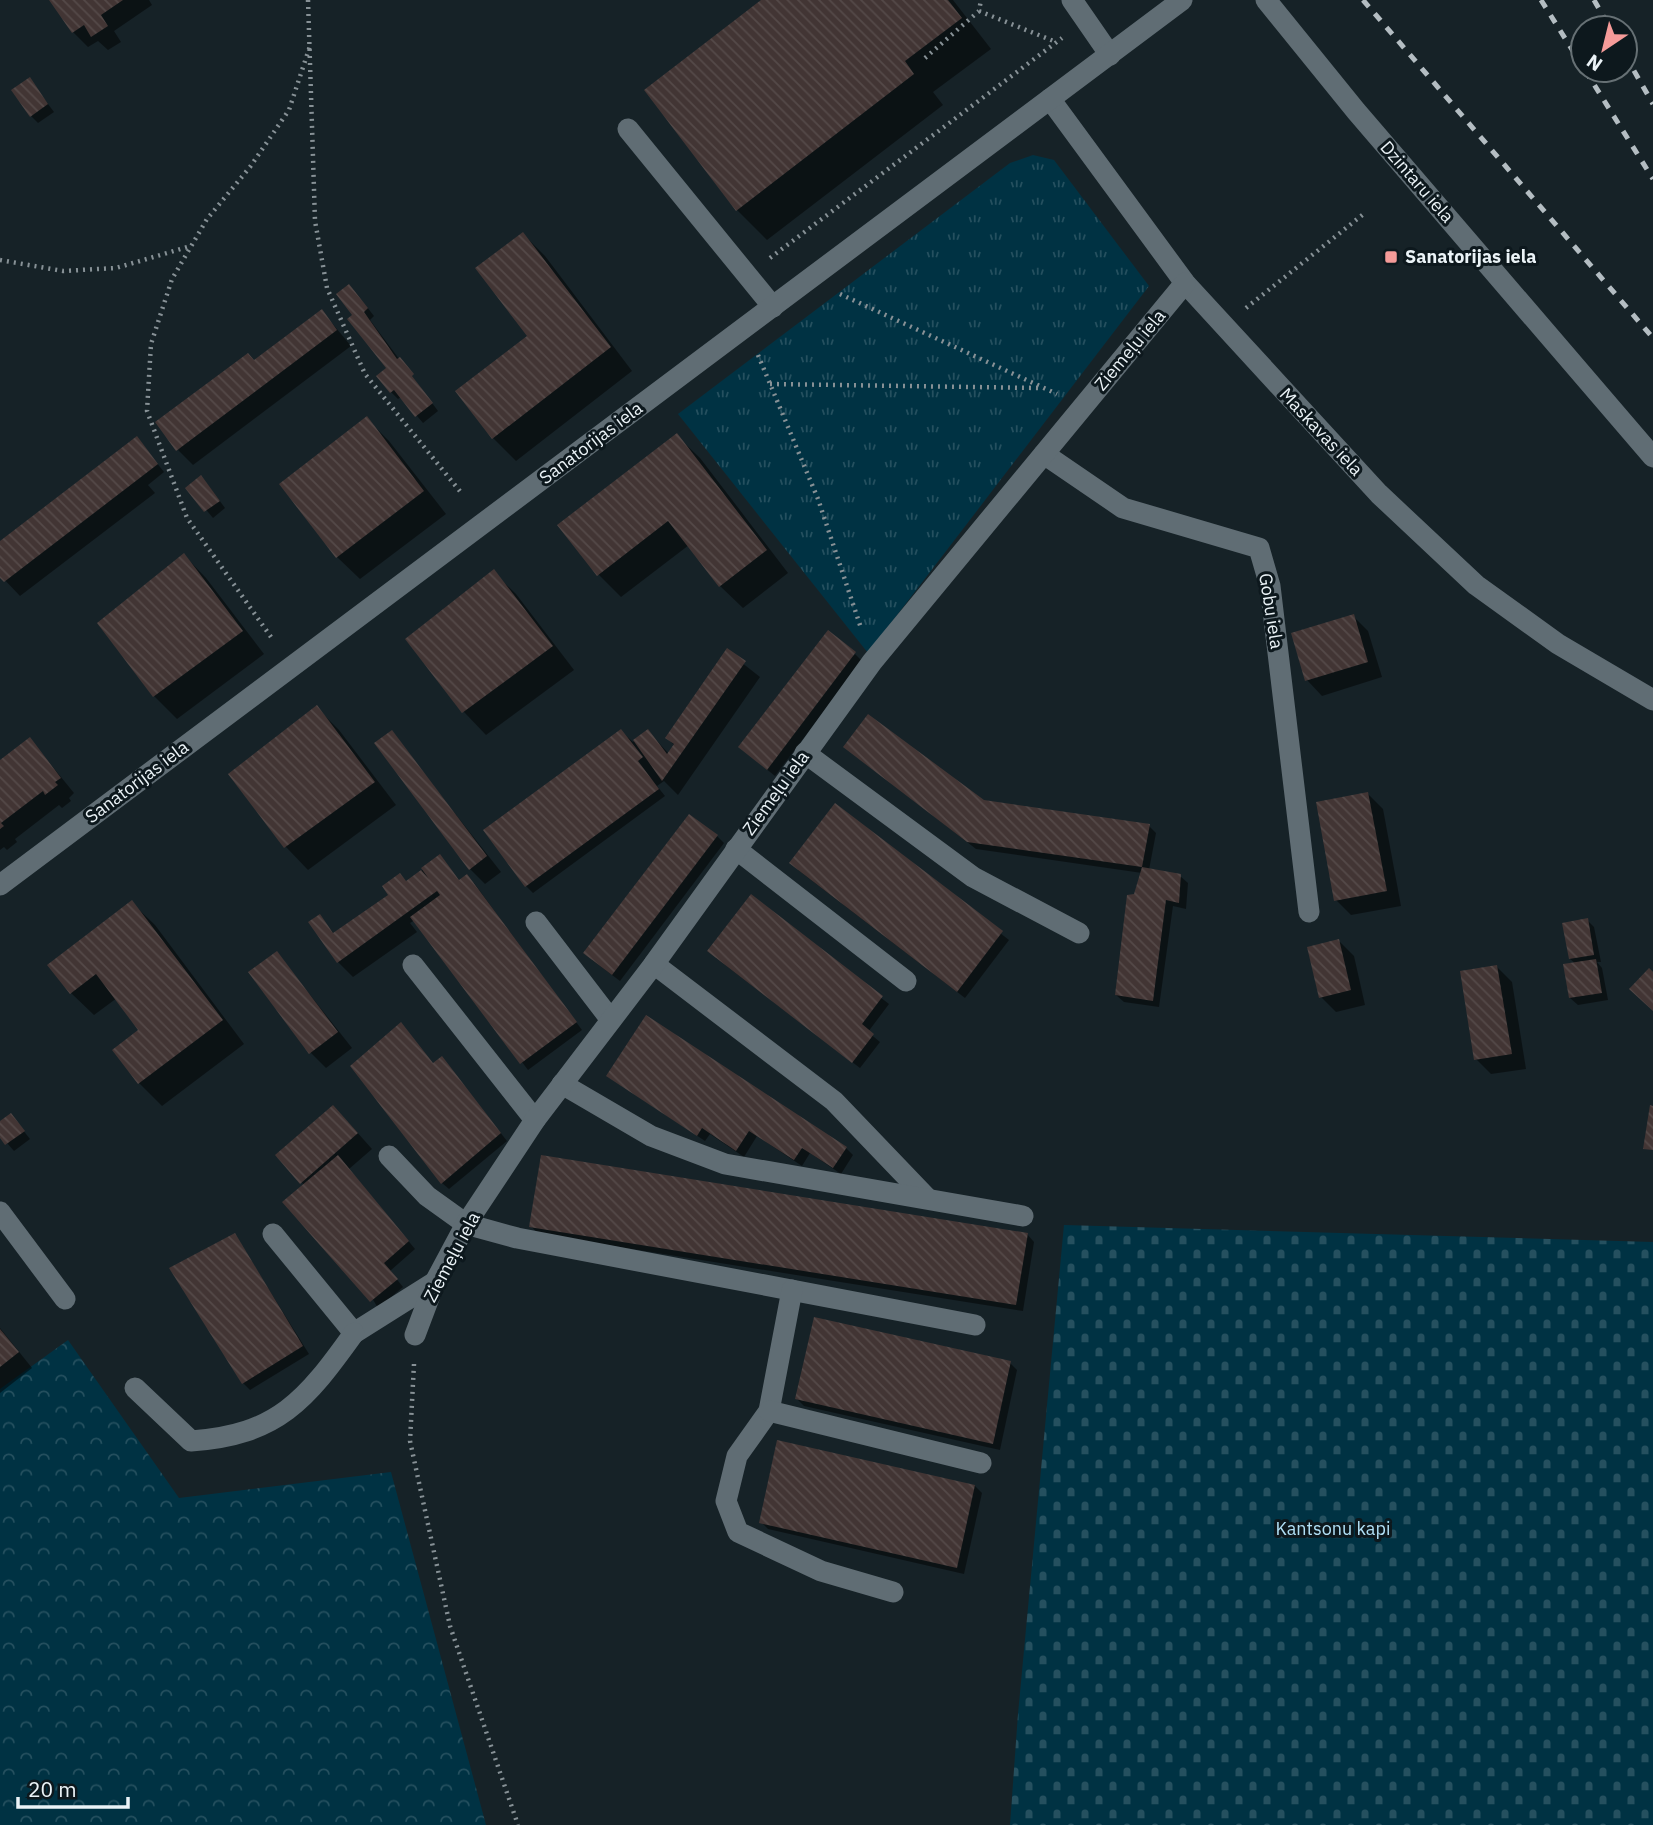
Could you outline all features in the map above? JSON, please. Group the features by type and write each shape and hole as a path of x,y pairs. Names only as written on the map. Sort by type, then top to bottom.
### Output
{"street":[{"path":"1072,0 1110,55"},
{"name":"Sanatorijas iela","path":"0,885 1182,0"},
{"name":"Dzintaru iela","path":"1266,0 1356,111 1653,457"},
{"name":"Maskavas iela","path":"1050,99 1185,284 1379,494 1430,545 1476,585 1558,644 1645,696"},
{"path":"628,129 773,307"},
{"name":"Ziemeļu iela","path":"415,1335 435,1282 466,1224 562,1084 654,964 872,662 1185,284"},
{"name":"Gobu iela","path":"1044,454 1123,508 1259,548 1270,586 1309,912"},
{"path":"805,753 973,877 1079,933"},
{"path":"736,849 906,981"},
{"path":"536,922 611,1020"},
{"path":"654,964 834,1101 926,1197"},
{"path":"414,965 536,1121"},
{"path":"562,1084 651,1136 725,1164 1023,1216"},
{"path":"389,1156 426,1196 466,1224 517,1238 975,1325"},
{"path":"0,1212 65,1300"},
{"path":"273,1234 354,1333"},
{"path":"135,1388 191,1441 223,1439 266,1424 315,1387 354,1333 435,1282"},
{"path":"792,1290 769,1411 737,1456 726,1502 738,1532 821,1571 893,1592"},
{"path":"769,1411 981,1464"}],"path":[{"path":"308,0 315,221 327,288 365,374 463,495"},
{"path":"925,58 979,11 981,0"},
{"path":"979,11 1056,42"},
{"path":"747,275 1086,20"},
{"path":"271,637 187,518 147,411 151,344 172,279 207,219 250,167 289,110 310,46"},
{"path":"1246,309 1366,212"},
{"path":"0,260 63,271 116,268 192,246"},
{"path":"830,289 1083,407"},
{"path":"755,346 818,499 872,662"},
{"path":"770,384 1044,388"},
{"path":"415,1335 410,1441 450,1626 518,1825"}],"green space":[{"path":"1033,155 1054,160 1149,286 868,653 678,414 1010,163"},
{"name":"Kantsonu kapi","path":"1064,1225 1653,1242 1653,1825 1010,1825"},
{"path":"68,1340 179,1498 391,1472 486,1825 0,1825 0,1389"}],"building":[{"path":"49,0 123,0 101,15 108,26 91,37 84,25 72,33"},
{"path":"761,0 948,0 962,18 905,61 914,74 736,211 644,90"},
{"path":"30,77 48,104 30,117 11,90"},
{"path":"523,232 611,347 492,439 455,391 527,336 475,268"},
{"path":"349,284 368,308 364,312 397,359 400,357 414,374 412,376 433,403 415,417 394,390 390,393 376,376 386,368 347,319 352,315 336,294"},
{"path":"322,309 337,330 176,451 155,422 248,353 254,360"},
{"path":"367,416 424,491 336,558 279,484"},
{"path":"677,433 767,550 719,587 668,521 597,576 557,525"},
{"path":"137,436 158,464 4,582 0,578 0,541"},
{"path":"201,475 220,501 204,512 185,488"},
{"path":"184,553 243,631 153,697 97,623"},
{"path":"494,569 553,646 462,713 405,639"},
{"path":"1354,614 1368,662 1305,681 1291,633"},
{"path":"828,630 856,652 767,770 738,747"},
{"path":"727,648 746,661 662,781 633,740 648,729 667,754 674,744 665,738"},
{"path":"317,705 375,782 284,848 228,774"},
{"path":"868,714 984,800 1150,824 1142,867 967,842 843,747"},
{"path":"621,729 643,757 638,761 659,789 525,887 483,830"},
{"path":"392,730 487,856 469,870 374,743"},
{"path":"30,737 61,778 55,782 58,785 45,795 43,791 1,823 4,826 0,829 0,760"},
{"path":"1368,792 1387,891 1334,901 1316,802"},
{"path":"835,803 1003,931 957,992 789,863"},
{"path":"689,814 718,835 612,975 583,953"},
{"path":"440,854 459,880 467,874 577,1022 520,1064 410,917 440,895 437,891 337,963 308,922 320,914 333,933 388,895 382,886 400,873 406,881 421,870 429,879 421,868"},
{"path":"1142,867 1181,874 1179,903 1166,900 1153,1001 1115,995 1127,895 1134,894"},
{"path":"751,894 883,996 862,1024 874,1034 852,1063 707,951"},
{"path":"132,900 223,1020 138,1084 112,1050 138,1030 96,974 70,994 47,965"},
{"path":"1588,918 1594,955 1569,959 1562,923"},
{"path":"1339,939 1351,990 1319,998 1307,947"},
{"path":"277,951 338,1032 309,1054 248,972"},
{"path":"1596,959 1602,993 1569,998 1563,964"},
{"path":"1497,965 1512,1054 1474,1060 1460,971"},
{"path":"1649,968 1653,972 1653,1011 1629,989"},
{"path":"646,1015 847,1147 833,1168 802,1148 794,1160 749,1131 736,1151 702,1128 697,1136 606,1076"},
{"path":"401,1022 433,1063 442,1056 501,1133 441,1184 350,1066"},
{"path":"333,1105 358,1133 300,1184 275,1155"},
{"path":"1650,1105 1653,1106 1653,1150 1643,1149"},
{"path":"11,1113 25,1131 5,1145 0,1138 0,1121"},
{"path":"338,1155 409,1241 384,1263 398,1279 370,1302 282,1202"},
{"path":"541,1155 1028,1233 1016,1305 529,1227"},
{"path":"235,1233 303,1346 242,1384 169,1268"},
{"path":"814,1317 1011,1361 993,1444 795,1399"},
{"path":"0,1329 19,1352 0,1367"},
{"path":"777,1440 975,1485 957,1568 759,1523"}],"railway":[{"path":"1363,0 1653,338"},
{"path":"1541,0 1569,45"},
{"path":"1594,0 1602,14"},
{"path":"1639,80 1653,104"},
{"path":"1594,84 1653,179"}],"place":[{"name":"Sanatorijas iela","path":"1391,257"}]}
